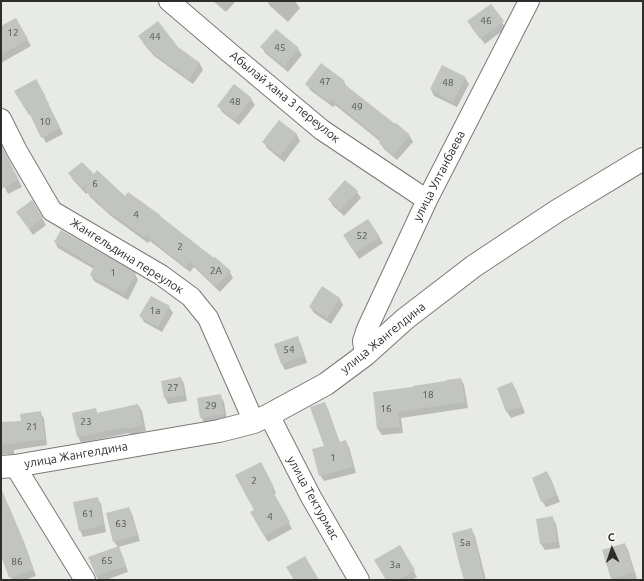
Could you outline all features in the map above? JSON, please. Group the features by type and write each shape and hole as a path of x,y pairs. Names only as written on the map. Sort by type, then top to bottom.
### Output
{"street":[{"name":"Абылай хана 3 переулок","path":"169,1 322,130 426,200"},
{"name":"улица Ултанбаева","path":"365,356 363,341 367,329 426,200 529,1"},
{"name":"Жангельдина переулок","path":"1,119 52,210 161,275 191,297 208,318 262,418"},
{"name":"улица Жангелдина","path":"8,467 218,431 262,418 326,384 365,356 404,318 474,266 557,211 643,159"},
{"name":"улица Тектурмас","path":"262,418 359,580"},
{"path":"8,467 85,580"}],"building":[{"path":"491,4 504,21 480,39 467,21"},
{"path":"16,18 28,39 1,55 1,26"},
{"path":"158,21 178,47 200,63 189,79 149,50 138,36"},
{"path":"276,29 299,48 284,66 260,47"},
{"path":"321,63 345,81 343,83 410,135 393,155 379,143 381,140 331,99 329,102 305,84"},
{"path":"442,65 466,77 453,102 430,89"},
{"path":"36,79 60,128 41,138 27,108 25,109 14,91"},
{"path":"234,84 252,98 235,120 217,106"},
{"path":"279,120 297,134 280,156 262,142"},
{"path":"1,145 19,180 1,189"},
{"path":"82,162 94,174 97,170 125,196 128,192 160,215 231,271 216,286 190,262 186,267 146,235 144,237 106,210 85,190 89,184 82,188 68,173"},
{"path":"345,180 358,191 340,210 328,199"},
{"path":"32,200 43,218 29,229 16,212"},
{"path":"368,219 380,237 355,253 343,235"},
{"path":"61,230 136,273 124,294 90,275 94,266 54,242"},
{"path":"322,286 340,298 327,318 309,307"},
{"path":"151,296 170,306 158,327 139,316"},
{"path":"298,336 304,356 281,364 274,344"},
{"path":"181,377 184,395 164,398 161,381"},
{"path":"461,378 465,402 398,412 400,427 377,429 373,392 413,387"},
{"path":"512,382 522,406 506,412 497,388"},
{"path":"221,394 224,414 200,418 197,398"},
{"path":"325,402 339,442 346,440 353,467 319,476 312,449 324,446 310,407"},
{"path":"138,404 143,425 126,429 125,427 77,437 72,413 96,408 97,413"},
{"path":"41,411 45,439 1,445 1,422 21,421 20,414"},
{"path":"261,462 274,487 271,488 290,522 264,536 250,512 254,510 235,475"},
{"path":"547,471 557,495 541,502 532,478"},
{"path":"1,488 24,542 33,570 9,578 1,555"},
{"path":"98,497 104,525 79,531 73,502"},
{"path":"129,507 137,535 113,542 106,513"},
{"path":"553,516 557,542 540,544 536,519"},
{"path":"472,528 484,580 464,580 452,533"},
{"path":"625,543 634,572 611,579 602,550"},
{"path":"400,545 415,570 398,580 386,580 374,560"},
{"path":"119,546 126,566 96,576 88,557"},
{"path":"305,556 319,580 294,580 286,567"}]}
